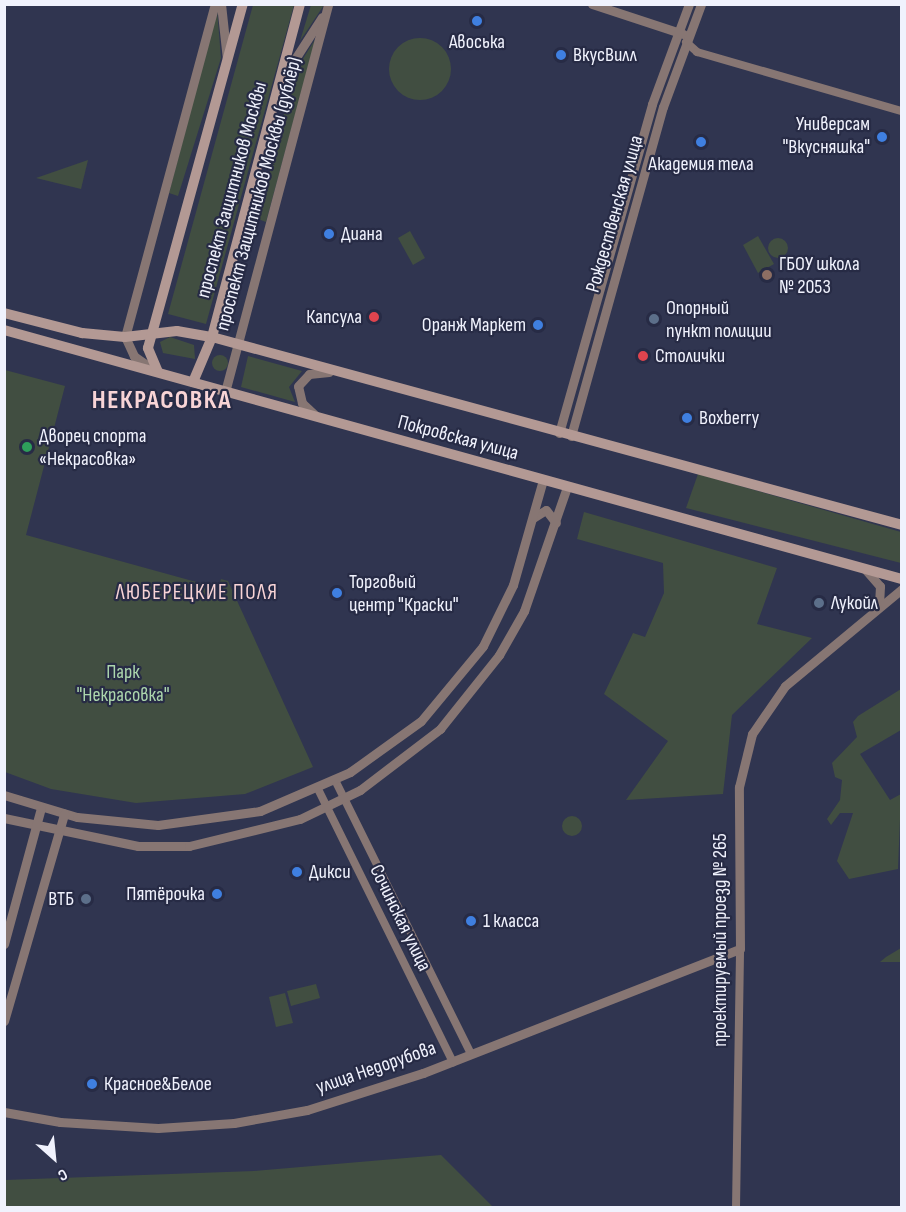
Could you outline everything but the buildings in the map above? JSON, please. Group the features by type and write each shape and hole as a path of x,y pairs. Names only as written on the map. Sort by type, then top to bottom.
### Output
{"main road":[{"name":"проспект Защитников Москвы","path":"158,372 149,355 154,333 243,4"},
{"name":"проспект Защитников Москвы","path":"193,382 212,337 300,4"},
{"name":"Покровская улица","path":"4,313 82,333 125,337 154,333 212,337 902,525"},
{"name":"Покровская улица","path":"4,330 902,579"}],"street":[{"path":"158,372 134,356 125,337 215,4"},
{"path":"221,4 228,64"},
{"path":"592,4 678,30 686,42 706,55 902,111"},
{"name":"Рождественская улица","path":"559,433 634,163 678,30 689,4"},
{"name":"Рождественская улица","path":"571,436 686,42 701,4"},
{"path":"278,86 327,9"},
{"name":"проспект Защитников Москвы (дублёр)","path":"225,392 327,9"},
{"path":"322,419 302,403 298,387 309,374 334,372"},
{"path":"4,795 64,814 104,821 208,822 260,811 318,789 385,751 457,681 497,624 543,480"},
{"path":"4,818 58,833 138,846 199,844 230,840 328,808 409,757 470,696 524,611 567,487"},
{"path":"531,520 546,510 556,523"},
{"path":"859,566 880,586 879,605"},
{"name":"проектируемый проезд № 265","path":"736,1208 740,949 738,787 752,734 785,686 879,605 902,589"},
{"name":"Сочинская улица","path":"335,780 471,1054"},
{"name":"Сочинская улица","path":"318,789 453,1062"},
{"path":"4,944 42,808"},
{"path":"4,1021 64,814"},
{"path":"99,840 92,827 104,821"},
{"name":"улица Недорубова","path":"4,1112 114,1127 234,1123 307,1110 453,1062 740,949"}],"green space":[{"path":"253,5 294,5 206,324 168,314"},
{"path":"311,5 324,5 300,41"},
{"path":"217,9 221,58 178,196 169,193"},
{"path":"316,38 266,222 258,219 294,73"},
{"path":"420,38 437,43 442,47 446,52 451,69 446,86 442,91 437,95 420,100 403,95 398,91 394,86 389,69 394,52 398,47 403,43"},
{"path":"88,160 81,189 36,178"},
{"path":"410,231 425,258 413,265 398,238"},
{"path":"758,236 774,264 758,273 743,245"},
{"path":"778,238 785,241 788,248 785,255 778,258 771,255 768,248 771,241"},
{"path":"170,337 194,345 195,359 163,353 160,342"},
{"path":"217,355 223,355 228,363 226,369 217,371 212,366 212,360"},
{"path":"248,356 302,371 289,387 295,402 241,387"},
{"name":"Парк \"Некрасовка\"","path":"5,370 65,386 26,535 218,588 221,579 228,581 313,767 245,794 136,803 51,789 5,772"},
{"path":"698,474 901,532 901,563 686,508"},
{"path":"584,512 777,568 757,624 812,638 732,715 723,794 626,800 668,741 604,694 633,633 645,637 664,593 663,563 577,539"},
{"path":"901,689 901,730 860,754 890,800 901,794 898,869 849,879 837,861 853,813 840,813 831,825 827,819 840,800 842,780 835,777 832,763 857,737 853,722 858,716"},
{"path":"568,816 576,816 582,822 582,830 576,836 568,836 562,830 562,822"},
{"path":"901,948 901,962 880,962 886,957"},
{"path":"316,984 320,998 291,1006 287,991"},
{"path":"285,993 293,1023 276,1027 269,997"},
{"path":"441,1155 493,1207 5,1207 5,1180 254,1171"}],"place":[{"name":"Авоська","path":"477,21"},
{"name":"ВкусВилл","path":"561,55"},
{"name":"Универсам \"Вкусняшка\"","path":"882,137"},
{"name":"Академия тела","path":"701,142"},
{"name":"Диана","path":"329,234"},
{"name":"ГБОУ школа № 2053","path":"767,275"},
{"name":"Капсула","path":"374,317"},
{"name":"Опорный пункт полиции","path":"654,319"},
{"name":"Оранж Маркет","path":"538,325"},
{"name":"Столички","path":"643,356"},
{"name":"Boxberry","path":"687,418"},
{"name":"Дворец спорта «Некрасовка»","path":"27,447"},
{"name":"Торговый центр \"Краски\"","path":"337,593"},
{"name":"Лукойл","path":"819,603"},
{"name":"Дикси","path":"297,872"},
{"name":"Пятёрочка","path":"217,894"},
{"name":"ВТБ","path":"86,899"},
{"name":"1 класса","path":"471,921"},
{"name":"Красное&Белое","path":"92,1084"}],"district":[{"name":"НЕКРАСОВКА","path":"162,401"},
{"name":"ЛЮБЕРЕЦКИЕ ПОЛЯ","path":"197,593"}]}
